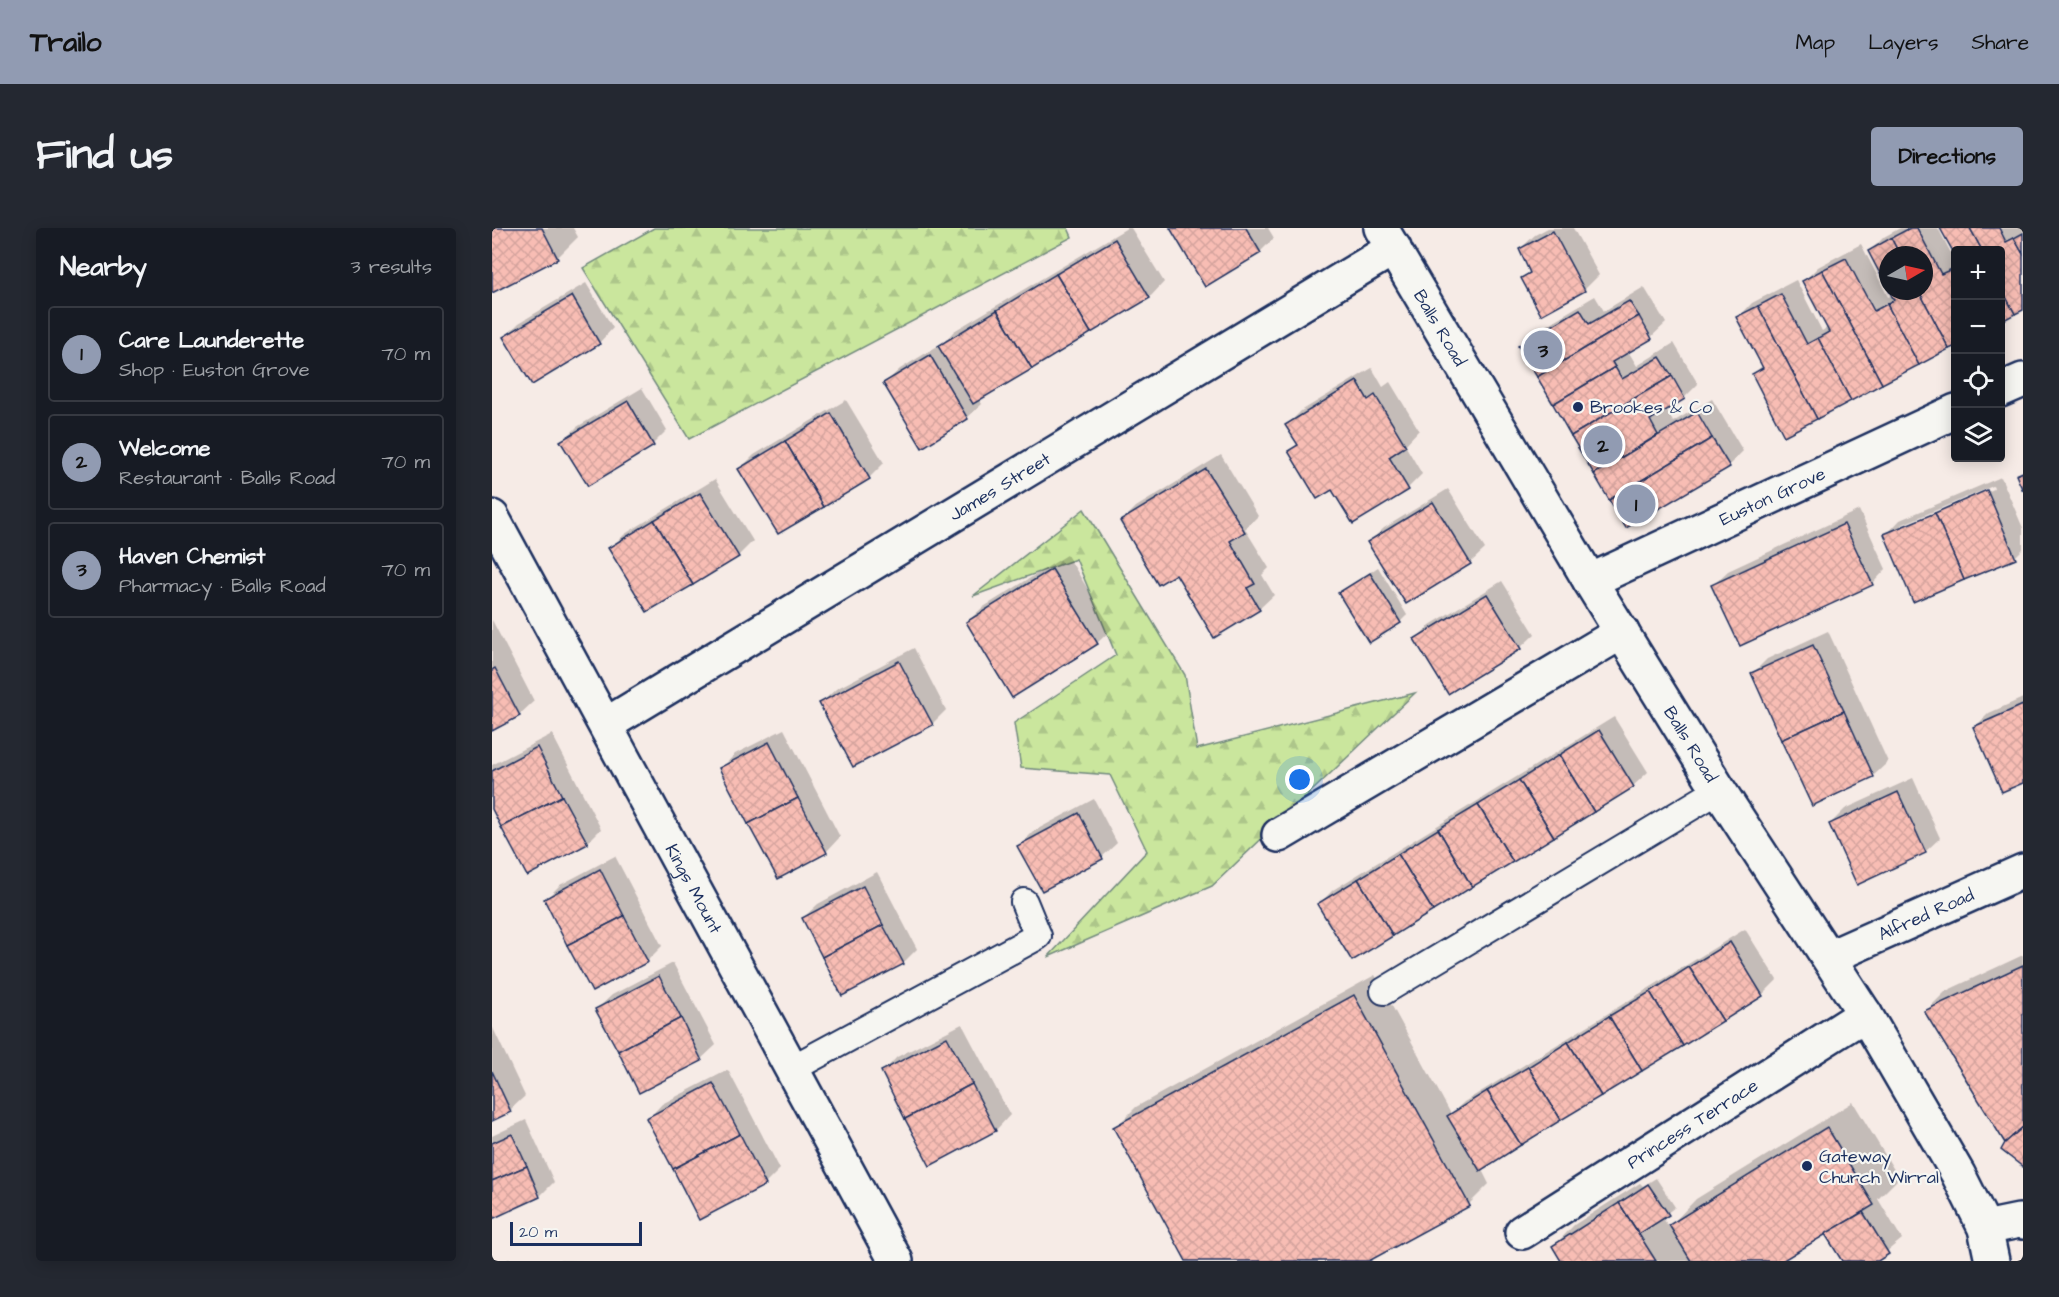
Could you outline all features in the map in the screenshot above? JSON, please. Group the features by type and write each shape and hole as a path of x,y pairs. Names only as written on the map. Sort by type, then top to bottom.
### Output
{"street":[{"name":"Balls Road","path":"1388,238 1590,581 1719,790 1830,957 1865,1014 1958,1174 1985,1228 1992,1261"},
{"name":"James Street","path":"607,724 1388,238"},
{"path":"2005,388 2023,380"},
{"name":"Euston Grove","path":"1590,581 1951,413"},
{"name":"Kings Mount","path":"492,517 607,724 896,1261"},
{"path":"1279,835 1622,632"},
{"name":"Alfred Road","path":"1830,957 2023,871"},
{"name":"Princess Terrace","path":"1522,1232 1865,1014"},
{"path":"1985,1228 2023,1222"}],"lane":[{"path":"1384,991 1719,790"},
{"path":"793,1068 1038,936 1024,902"}],"green space":[{"path":"654,228 1068,228 1072,237 689,439 583,268"},
{"path":"1084,509 1185,675 1197,749 1415,693 1212,886 1048,957 1147,851 1110,775 1021,768 1014,723 1116,655 1076,559 973,596"}],"building":[{"path":"492,228 542,228 558,259 492,293"},
{"path":"1170,228 1246,228 1261,253 1205,287"},
{"path":"1910,228 1917,228 1926,246 1895,246 1891,238"},
{"path":"1940,228 1970,228 1980,246 1951,246 1951,248"},
{"path":"1970,228 1999,228 2006,242 2014,238 2023,254 2023,310 2015,314 2005,295 2005,246 1980,246"},
{"path":"1553,231 1585,291 1541,315 1521,278 1530,273 1519,249"},
{"path":"2023,233 2023,254 2014,238"},
{"path":"1891,238 1895,246 1879,246 1879,272 1868,251"},
{"path":"1115,239 1150,298 1091,333 1056,274"},
{"path":"1846,258 1874,311 1887,304 1919,365 1882,384 1822,270"},
{"path":"1933,259 1941,274 1951,269 1951,348 1949,349 1924,300 1933,300"},
{"path":"1822,270 1882,384 1851,401 1818,338 1829,332 1802,281"},
{"path":"1056,274 1091,333 1032,369 997,310"},
{"path":"1781,294 1807,344 1818,338 1851,401 1817,419 1758,306"},
{"path":"2005,295 2015,314 2005,319"},
{"path":"572,296 600,344 532,385 503,337"},
{"path":"1894,300 1924,300 1949,349 1919,365 1887,304"},
{"path":"1629,301 1639,316 1537,377 1518,346 1580,309 1589,324"},
{"path":"1758,306 1817,419 1784,436 1752,374 1763,368 1736,317"},
{"path":"997,310 1032,369 973,404 938,346"},
{"path":"1639,316 1652,339 1612,362 1615,367 1553,404 1537,377"},
{"path":"930,355 968,419 922,448 883,383"},
{"path":"1660,357 1672,376 1571,436 1553,404 1615,367 1622,379"},
{"path":"1672,376 1685,399 1650,420 1658,435 1594,474 1571,436"},
{"path":"1357,381 1368,400 1375,395 1406,446 1389,457 1409,490 1353,524 1332,490 1317,499 1288,451 1298,445 1285,425"},
{"path":"628,401 654,446 588,486 560,441"},
{"path":"1697,412 1712,438 1609,500 1594,474"},
{"path":"831,413 870,479 824,507 785,441"},
{"path":"1712,438 1730,467 1626,528 1609,500"},
{"path":"785,441 824,507 778,534 738,469"},
{"path":"1206,469 1245,532 1230,541 1255,584 1247,588 1260,610 1214,638 1176,574 1158,585 1120,521"},
{"path":"2023,472 2023,491 2016,475"},
{"path":"1987,490 2016,559 1964,580 1935,513"},
{"path":"700,493 739,557 693,585 654,520"},
{"path":"1433,502 1471,564 1406,604 1367,542"},
{"path":"1935,513 1964,580 1913,602 1884,534"},
{"path":"654,520 693,585 647,612 608,548"},
{"path":"1844,524 1873,585 1740,646 1711,585"},
{"path":"1052,569 1098,644 1012,698 966,622"},
{"path":"1370,573 1401,623 1369,643 1338,593"},
{"path":"1487,594 1521,649 1448,694 1414,639"},
{"path":"1813,645 1844,711 1781,740 1751,673"},
{"path":"899,661 933,725 853,767 819,703"},
{"path":"495,668 520,716 492,731 492,670"},
{"path":"2023,705 2023,783 2002,792 1973,727"},
{"path":"1844,711 1874,777 1812,806 1781,740"},
{"path":"1599,730 1634,787 1594,812 1559,755"},
{"path":"769,742 798,798 748,824 719,768"},
{"path":"537,747 562,796 501,827 492,809 492,771"},
{"path":"1559,755 1594,812 1554,837 1519,780"},
{"path":"1519,780 1554,837 1513,862 1478,805"},
{"path":"1898,792 1926,853 1857,885 1829,824"},
{"path":"562,796 588,844 527,876 501,827"},
{"path":"798,798 827,853 778,879 748,824"},
{"path":"1478,805 1513,862 1472,887 1438,829"},
{"path":"1079,813 1103,859 1042,891 1017,846"},
{"path":"1438,829 1472,887 1433,911 1398,854"},
{"path":"1398,854 1433,911 1393,936 1358,879"},
{"path":"600,869 624,916 567,945 544,899"},
{"path":"1358,879 1393,936 1352,961 1317,904"},
{"path":"863,886 883,925 822,957 802,918"},
{"path":"624,916 648,962 592,992 567,945"},
{"path":"883,925 904,964 842,996 822,957"},
{"path":"1730,942 1763,996 1723,1021 1689,967"},
{"path":"2023,965 2023,1127 2005,1143 1924,1011"},
{"path":"1689,967 1723,1021 1683,1046 1650,992"},
{"path":"659,976 681,1018 618,1051 595,1009"},
{"path":"1650,992 1683,1046 1642,1071 1609,1016"},
{"path":"1354,995 1470,1206 1369,1261 1186,1261 1113,1127"},
{"path":"1609,1016 1642,1071 1601,1096 1568,1042"},
{"path":"681,1018 702,1061 639,1093 618,1051"},
{"path":"947,1037 972,1084 905,1119 881,1071"},
{"path":"1568,1042 1601,1096 1561,1120 1528,1067"},
{"path":"1528,1067 1561,1120 1521,1145 1487,1091"},
{"path":"492,1071 511,1112 492,1121"},
{"path":"713,1083 740,1134 673,1169 646,1118"},
{"path":"972,1084 996,1131 930,1166 905,1119"},
{"path":"1487,1091 1521,1145 1480,1171 1447,1116"},
{"name":"Gateway Church Wirral","path":"1827,1127 1874,1205 1782,1261 1691,1261 1669,1225"},
{"path":"2023,1127 2023,1167 2001,1150 2005,1143"},
{"path":"512,1134 527,1166 492,1181 492,1143"},
{"path":"740,1134 766,1185 699,1220 673,1169"},
{"path":"527,1166 540,1197 492,1219 492,1181"},
{"path":"1648,1184 1669,1215 1639,1234 1619,1203"},
{"path":"1619,1203 1656,1261 1561,1261 1552,1246"},
{"path":"1863,1212 1889,1254 1878,1261 1842,1261 1825,1234"}],"place":[{"name":"Haven Chemist","path":"1543,350"},
{"name":"Brookes & Co","path":"1578,407"},
{"name":"Welcome","path":"1603,445"},
{"name":"Care Launderette","path":"1636,504"},
{"name":"Gateway Church Wirral","path":"1807,1166"}]}
